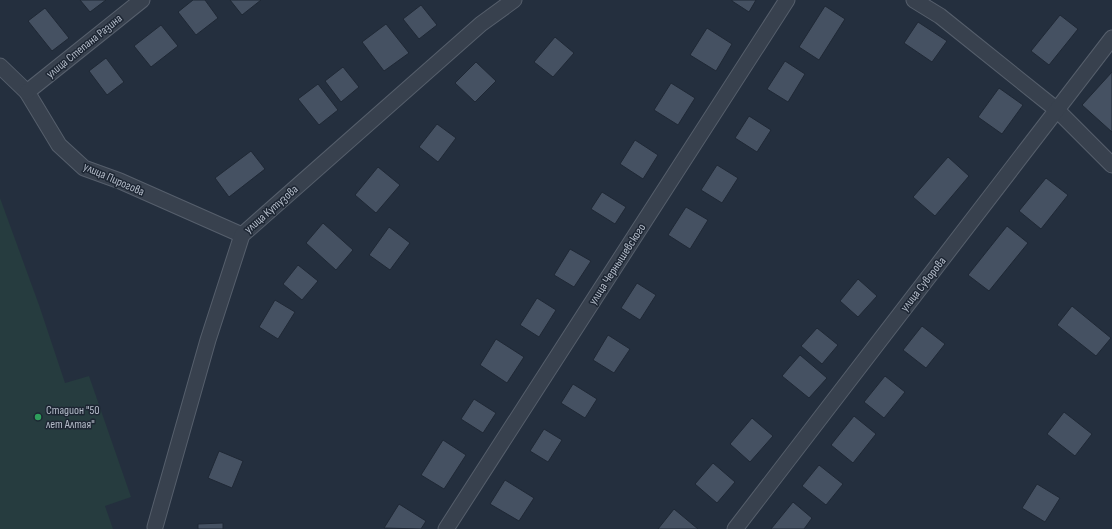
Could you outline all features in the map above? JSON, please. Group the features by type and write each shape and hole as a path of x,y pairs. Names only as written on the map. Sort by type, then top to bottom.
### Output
{"street":[{"name":"улица Степана Разина","path":"26,92 142,0"},
{"name":"улица Кутузова","path":"154,527 208,340 242,235 481,24 514,0"},
{"name":"улица Чернышевского","path":"446,529 787,0"},
{"path":"914,0 940,16 1057,110 1112,165"},
{"name":"улица Суворова","path":"735,529 1112,38"},
{"name":"улица Пирогова","path":"0,66 26,92 59,145 84,168 120,181 242,235"}],"green space":[{"name":"Стадион \"50 лет Алтая\"","path":"0,198 39,305 65,383 89,376 131,497 105,506 113,529 0,529"}],"building":[{"path":"80,0 106,0 90,12"},
{"path":"193,0 205,0 218,18 196,35 178,12"},
{"path":"230,0 261,0 242,15"},
{"path":"732,0 756,0 749,12"},
{"path":"421,5 437,25 419,39 403,19"},
{"path":"825,6 845,19 819,60 799,47"},
{"path":"45,8 69,38 52,51 28,21"},
{"path":"1060,15 1078,29 1049,65 1031,51"},
{"path":"918,22 947,41 932,62 904,43"},
{"path":"386,24 409,53 384,71 362,42"},
{"path":"161,25 178,46 151,67 134,46"},
{"path":"707,28 732,44 716,71 690,55"},
{"path":"555,37 574,53 553,77 534,62"},
{"path":"106,58 124,82 107,95 89,71"},
{"path":"785,61 805,74 788,102 767,89"},
{"path":"476,62 496,81 475,102 455,83"},
{"path":"343,67 359,87 341,102 325,81"},
{"path":"1112,72 1112,132 1082,105"},
{"path":"671,83 695,98 678,125 654,110"},
{"path":"318,84 338,110 319,125 298,99"},
{"path":"999,88 1023,105 1002,134 978,117"},
{"path":"749,116 771,130 757,152 735,138"},
{"path":"437,124 456,138 438,162 419,147"},
{"path":"635,140 658,155 643,179 620,164"},
{"path":"251,151 265,169 229,197 215,178"},
{"path":"948,157 969,176 935,216 913,197"},
{"path":"717,165 738,178 722,203 701,190"},
{"path":"378,167 400,185 376,213 355,195"},
{"path":"1046,178 1068,195 1041,229 1019,211"},
{"path":"602,192 626,207 615,224 591,209"},
{"path":"686,207 708,220 690,249 668,235"},
{"path":"323,223 353,250 336,270 306,243"},
{"path":"1007,226 1028,243 989,291 968,275"},
{"path":"389,227 410,243 390,270 369,255"},
{"path":"570,249 591,261 574,287 554,275"},
{"path":"298,265 318,281 302,300 283,284"},
{"path":"858,279 877,296 858,317 840,301"},
{"path":"637,283 656,295 640,320 621,308"},
{"path":"537,298 556,310 539,337 520,325"},
{"path":"275,300 295,312 278,339 259,327"},
{"path":"1072,306 1111,338 1096,356 1057,325"},
{"path":"922,326 945,344 926,368 903,350"},
{"path":"817,328 838,345 822,364 801,346"},
{"path":"608,335 630,349 614,373 593,360"},
{"path":"496,339 524,357 507,383 480,365"},
{"path":"800,355 827,378 809,398 782,376"},
{"path":"885,376 905,392 884,418 864,402"},
{"path":"573,384 597,399 585,418 561,403"},
{"path":"474,399 496,413 483,433 461,419"},
{"path":"1064,412 1092,434 1075,456 1047,434"},
{"path":"854,416 876,434 853,463 831,445"},
{"path":"752,418 773,436 750,462 730,444"},
{"path":"544,429 562,440 548,462 530,451"},
{"path":"443,440 466,455 444,489 421,475"},
{"path":"219,451 243,461 232,488 208,478"},
{"path":"713,463 735,482 717,503 695,484"},
{"path":"819,465 843,484 826,505 802,486"},
{"path":"505,480 534,498 519,521 490,504"},
{"path":"1037,484 1060,498 1045,522 1022,508"},
{"path":"793,502 812,518 804,529 771,529"},
{"path":"399,504 426,521 421,529 384,528"},
{"path":"674,509 698,529 658,529"},
{"path":"223,523 223,529 198,529 198,524"}],"place":[{"name":"Стадион \"50 лет Алтая\"","path":"38,417"}]}
